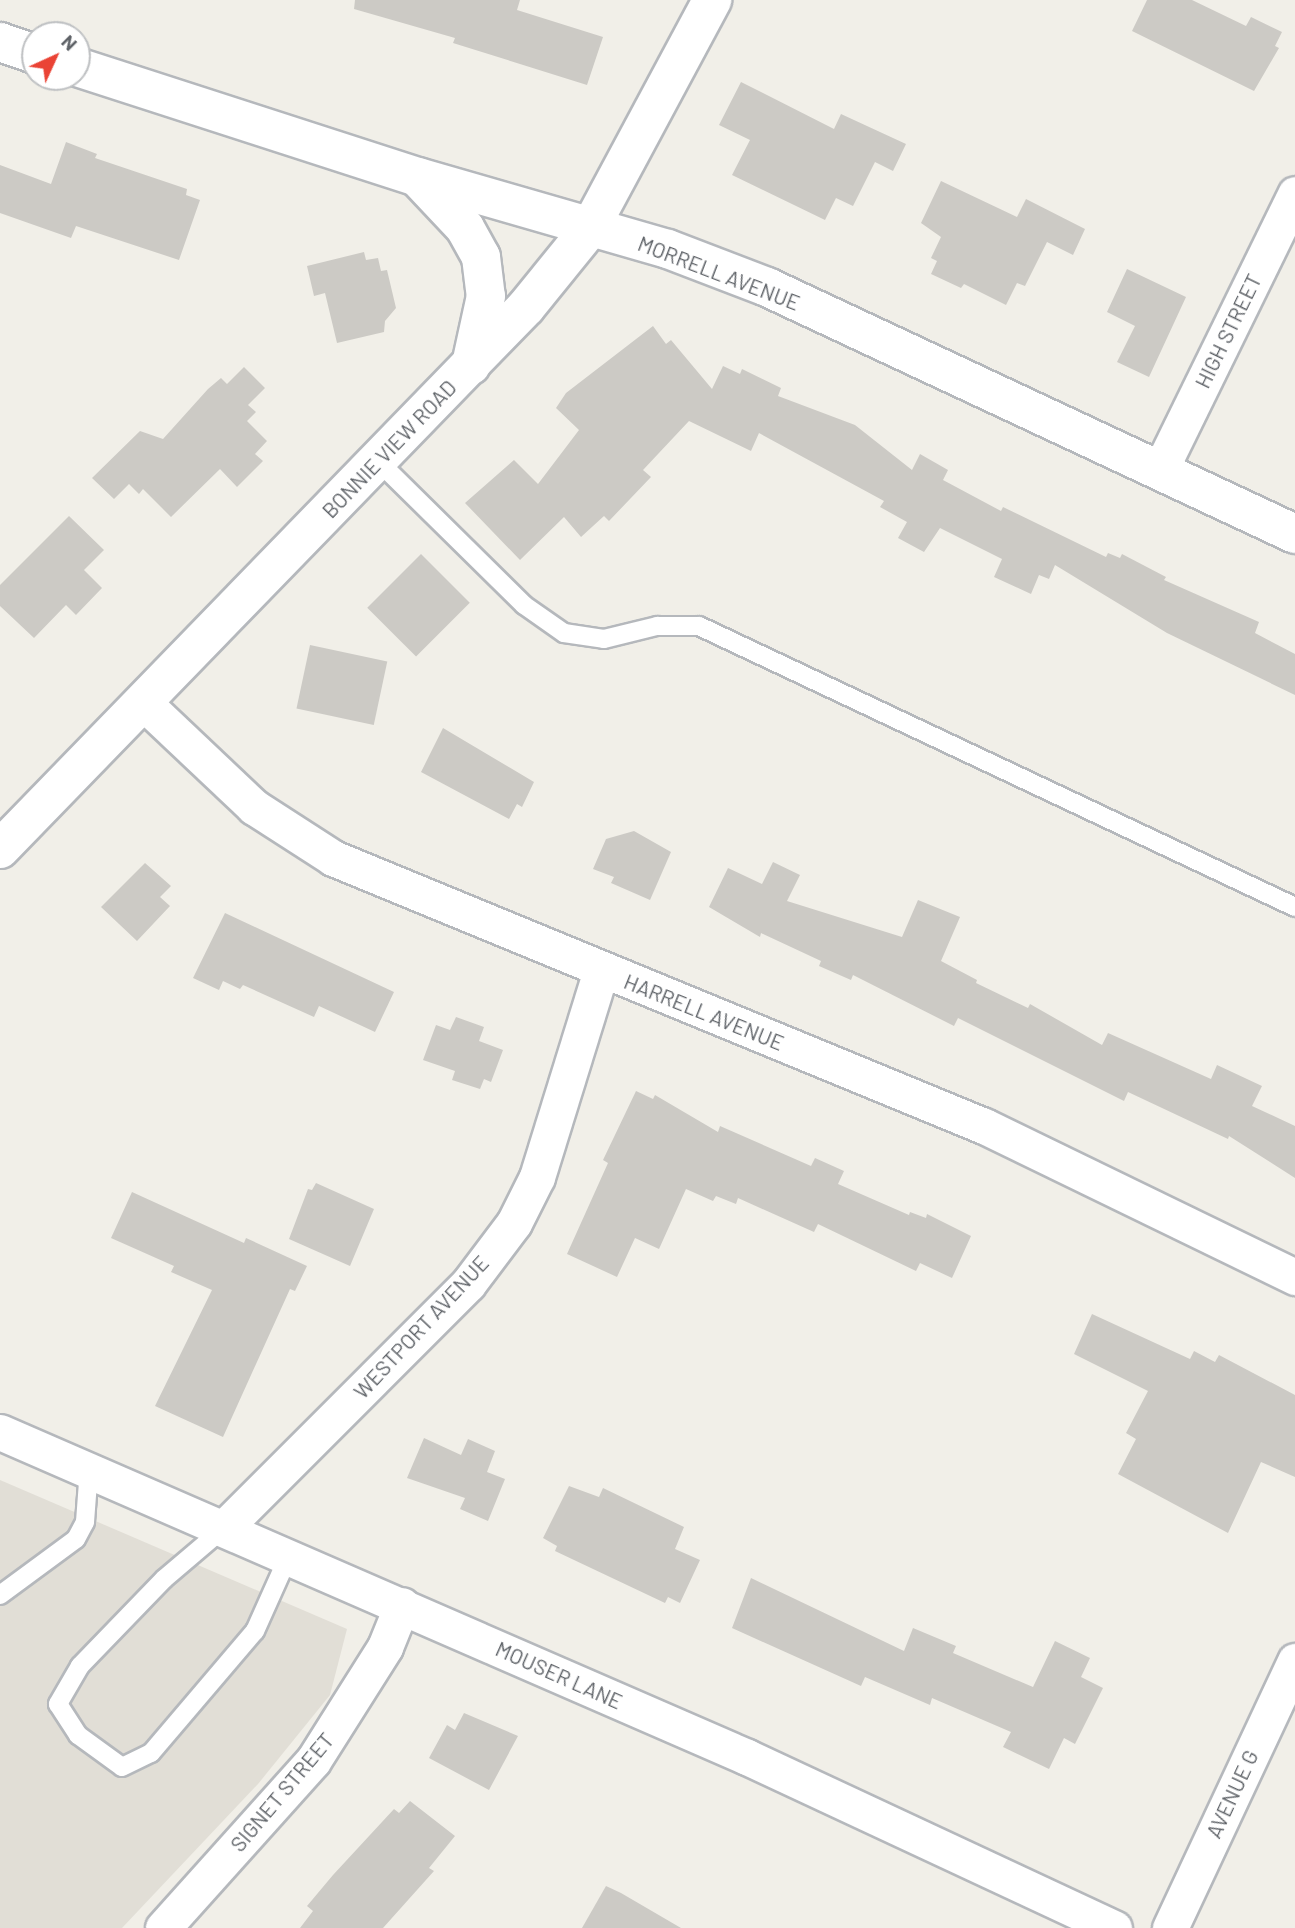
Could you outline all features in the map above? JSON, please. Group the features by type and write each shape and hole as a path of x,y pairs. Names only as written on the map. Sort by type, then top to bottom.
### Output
{"street":[{"name":"BONNIE VIEW ROAD","path":"0,849 526,307 590,228 712,0"},
{"path":"0,42 21,49"},
{"name":"MORRELL AVENUE","path":"91,72 418,177 668,249 766,287 1161,468 1295,534"},
{"path":"418,177 465,228 481,257 486,296 471,365"},
{"name":"HIGH STREET","path":"1161,468 1295,194"},
{"name":"HARRELL AVENUE","path":"143,702 254,807 333,858 984,1126 1295,1276"},
{"name":"WESTPORT AVENUE","path":"224,1528 468,1284 514,1223 537,1177 601,970"},
{"name":"MOUSER LANE","path":"0,1432 289,1555 747,1757 1114,1928"},
{"name":"SIGNET STREET","path":"163,1928 313,1761 385,1647 402,1605"},
{"name":"AVENUE G","path":"1170,1928 1295,1661"}],"lane":[{"path":"378,461 524,605 564,633 604,639 657,626 699,626 1295,907"},
{"path":"0,1595 76,1539 85,1522 89,1469"},
{"path":"224,1528 164,1579 80,1666 58,1703 78,1735 122,1768 151,1753 255,1631 289,1555"}],"shaded area":[{"path":"0,1480 347,1629 330,1695 258,1784 122,1928 0,1928"}],"building":[{"path":"355,0 520,0 517,10 603,37 587,85 453,43 455,38 354,9"},
{"path":"1147,0 1192,0 1246,26 1251,17 1282,32 1275,46 1279,48 1254,91 1132,31"},
{"path":"741,82 834,129 841,114 906,144 893,171 875,162 853,206 836,198 825,220 732,175 750,140 719,125"},
{"path":"66,142 97,154 95,158 187,189 186,195 200,200 179,260 76,226 71,238 0,213 0,165 51,184"},
{"path":"941,181 1017,217 1026,199 1085,229 1073,255 1047,242 1025,286 1017,283 1006,305 964,284 961,288 931,274 937,261 931,258 941,237 921,223"},
{"path":"364,252 366,260 378,258 381,271 387,270 396,308 385,321 384,332 337,343 325,293 314,296 307,266"},
{"path":"1127,269 1186,297 1149,377 1117,362 1135,326 1107,312"},
{"path":"653,326 666,344 671,340 712,389 723,366 740,374 742,369 781,388 778,396 855,425 912,470 920,454 948,470 943,480 1001,511 1003,507 1106,557 1108,553 1120,558 1122,554 1166,577 1164,580 1259,622 1255,633 1295,654 1295,695 1167,633 1055,565 1049,579 1039,575 1031,594 994,577 1002,559 940,528 924,552 898,538 907,522 880,507 884,501 759,433 751,451 689,421 643,470 651,477 609,521 604,516 581,537 564,517 520,560 465,503 514,460 538,484 579,430 556,408 566,393"},
{"path":"244,367 265,388 248,405 256,412 247,421 267,441 255,454 263,461 237,487 220,469 171,517 143,489 139,494 129,484 114,499 92,478 140,431 163,439 208,389 221,378 227,384"},
{"path":"69,516 104,550 84,570 102,588 76,615 66,605 34,638 0,606 0,585"},
{"path":"421,554 470,603 416,657 367,608"},
{"path":"310,645 387,661 374,725 296,709"},
{"path":"443,728 534,782 522,807 517,804 509,819 421,772"},
{"path":"634,831 671,852 650,900 611,883 614,877 593,869 606,839"},
{"path":"773,862 800,875 787,901 902,937 918,900 960,917 941,961 977,980 976,983 1028,1008 1030,1004 1102,1045 1108,1033 1211,1079 1217,1065 1262,1086 1252,1106 1295,1126 1295,1178 1229,1136 1228,1139 1128,1092 1124,1101 958,1018 954,1026 853,975 851,980 819,966 821,961 761,933 760,937 709,907 728,868 762,884"},
{"path":"145,863 171,886 160,897 170,906 137,941 101,907"},
{"path":"225,913 394,992 375,1032 319,1006 314,1017 243,985 240,989 223,981 219,990 193,978"},
{"path":"456,1017 484,1027 479,1041 503,1050 491,1082 484,1079 480,1089 452,1080 455,1071 423,1060 436,1025 450,1030"},
{"path":"636,1091 653,1099 655,1095 718,1132 720,1126 811,1166 815,1158 844,1171 838,1184 909,1215 910,1212 926,1218 927,1214 971,1236 952,1278 920,1263 916,1271 818,1224 814,1232 738,1198 736,1204 716,1196 713,1201 686,1189 659,1249 635,1238 617,1277 567,1254 608,1163 603,1160"},
{"path":"316,1183 374,1209 350,1266 289,1239 308,1189 312,1190"},
{"path":"132,1192 244,1243 246,1238 307,1266 295,1291 290,1289 223,1437 155,1406 212,1290 171,1272 174,1266 111,1238"},
{"path":"1092,1314 1190,1359 1194,1351 1215,1362 1219,1355 1295,1395 1295,1477 1261,1462 1228,1533 1118,1474 1136,1439 1126,1433 1148,1391 1074,1354"},
{"path":"424,1438 461,1455 468,1439 495,1451 487,1472 505,1479 488,1521 460,1509 465,1498 407,1478"},
{"path":"569,1486 599,1497 603,1488 684,1527 675,1549 700,1560 680,1603 668,1597 665,1603 555,1551 557,1546 543,1538"},
{"path":"751,1578 904,1651 913,1628 956,1646 953,1653 1033,1687 1055,1641 1090,1658 1081,1677 1103,1688 1075,1744 1064,1738 1049,1769 1003,1747 1011,1732 932,1698 930,1705 865,1677 861,1686 732,1628"},
{"path":"464,1713 518,1736 489,1790 429,1758 447,1725 455,1730"},
{"path":"410,1801 455,1836 429,1868 434,1871 383,1928 300,1928 313,1911 307,1906 333,1875 394,1809 399,1813"},
{"path":"606,1886 621,1893 681,1928 582,1928"}]}
